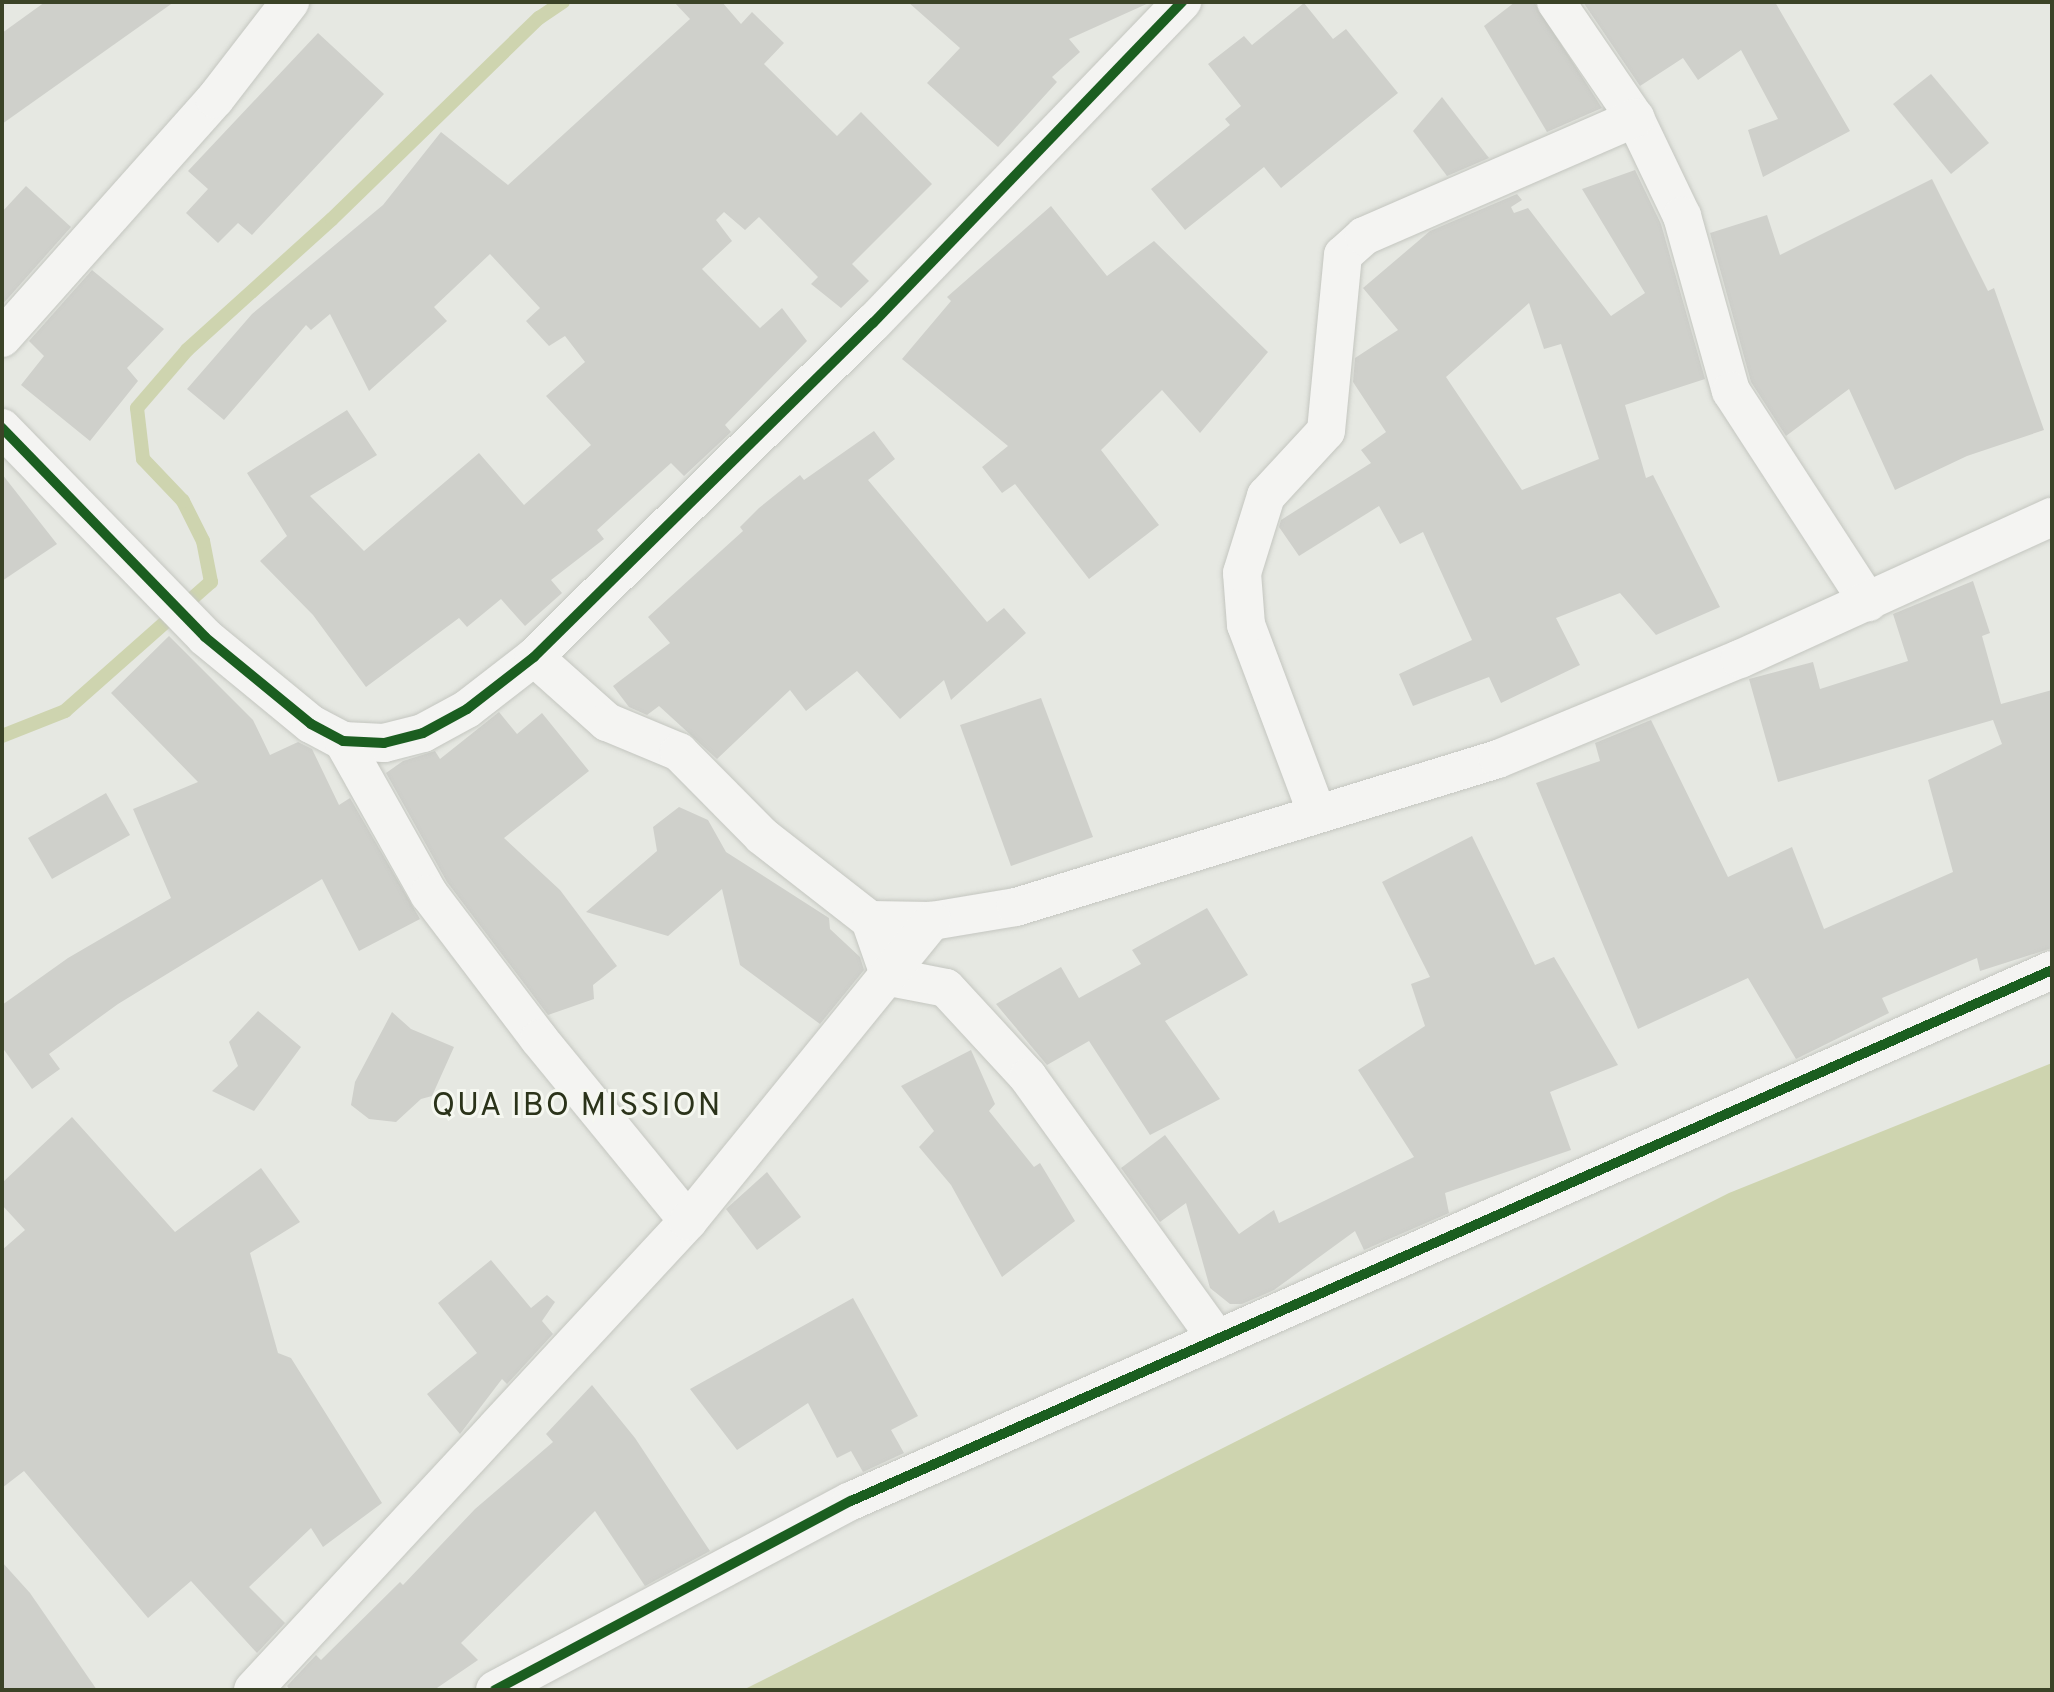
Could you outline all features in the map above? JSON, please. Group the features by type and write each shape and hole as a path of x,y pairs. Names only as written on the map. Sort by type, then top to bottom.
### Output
{"street":[{"path":"2,338 215,99 290,2"},
{"path":"2,428 200,632 311,724 343,741 384,743 423,733 467,709 534,657 873,323 1182,2"},
{"path":"1556,2 1635,118 1682,216 1731,391 1868,602"},
{"path":"1316,811 1246,625 1242,573 1266,496 1326,431 1343,255 1364,236 1635,118"},
{"path":"870,920 932,921 1016,907 1316,811 1498,759 1868,602 2052,517"},
{"path":"534,657 607,722 679,752 762,836 870,920 890,977"},
{"path":"343,741 429,894 539,1039 688,1221"},
{"path":"253,1690 688,1221 890,977 932,921"},
{"path":"495,1690 851,1501 2052,970"},
{"path":"890,977 946,988 1028,1077 1217,1339"}],"shaded area":[{"path":"2052,1063 2052,1690 743,1690 1729,1193"}],"building":[{"path":"45,2 174,2 2,124 2,33"},
{"path":"674,2 722,2 741,24 752,12 784,43 764,64 837,136 861,112 932,184 852,264 869,281 841,308 811,284 818,277 759,217 745,230 724,212 716,220 732,241 702,269 760,328 782,308 807,341 725,425 731,432 684,476 671,463 597,530 604,539 551,580 562,593 525,626 501,599 467,627 459,618 366,687 313,615 260,561 287,536 247,473 347,410 377,455 310,496 364,551 479,453 524,505 591,445 546,396 585,362 565,336 549,346 526,321 540,308 490,254 434,307 447,321 369,391 330,314 311,330 306,325 224,420 187,389 252,314 383,205 441,132 508,185 690,19"},
{"path":"908,2 1151,2 1069,39 1080,52 1052,77 1057,82 998,147 927,83 960,48"},
{"path":"1515,2 1534,2 1602,108 1547,132 1484,26"},
{"path":"1583,2 1775,2 1850,131 1763,177 1748,130 1778,119 1741,50 1698,80 1683,58 1640,86"},
{"path":"1304,3 1333,39 1346,29 1398,93 1281,188 1264,167 1185,230 1151,189 1230,125 1225,119 1241,106 1208,64 1244,36 1252,45"},
{"path":"318,33 384,94 252,235 238,223 218,243 186,213 208,189 188,171"},
{"path":"1931,74 1989,143 1951,174 1893,104"},
{"path":"1442,97 1489,158 1447,176 1413,131"},
{"path":"1635,170 1661,224 1705,379 1625,405 1646,478 1653,475 1720,607 1656,635 1620,593 1556,618 1580,665 1501,703 1489,677 1413,706 1399,674 1472,640 1423,532 1400,544 1379,506 1299,556 1279,527 1281,520 1371,463 1361,450 1386,432 1353,382 1355,358 1398,330 1363,288 1430,231 1517,194 1522,200 1511,207 1514,213 1528,208 1611,316 1645,293 1582,189","holes":["1529,303 1544,349 1561,344 1599,459 1522,490 1446,377"]},
{"path":"1932,179 1988,291 1994,288 2044,430 1967,456 1895,490 1849,389 1786,436 1751,382 1710,233 1767,215 1780,255"},
{"path":"26,186 71,227 2,305 2,212"},
{"path":"1051,206 1107,276 1154,241 1268,352 1200,433 1162,390 1101,450 1159,525 1089,579 1015,484 1002,493 982,467 1008,446 902,359 951,301 947,297"},
{"path":"92,270 164,329 127,368 138,381 90,441 21,385 44,356 29,341"},
{"path":"874,431 895,459 868,480 987,622 1004,608 1026,633 951,700 944,680 900,719 857,671 806,711 790,690 717,759 659,706 647,715 629,707 613,686 670,643 648,617 743,531 740,527 759,508 800,475 804,480"},
{"path":"2,474 57,544 2,581"},
{"path":"1973,581 1990,633 1982,636 2001,704 2052,690 2052,948 1980,971 1977,958 1882,998 1889,1013 1796,1059 1748,978 1638,1029 1536,783 1600,761 1595,743 1651,720 1728,877 1792,847 1824,929 1953,872 1928,780 2002,744 1993,720 1778,782 1749,679 1813,662 1820,689 1908,661 1893,614"},
{"path":"169,636 253,720 270,755 298,742 312,749 339,805 350,798 420,919 359,951 322,879 118,1004 49,1054 60,1069 32,1089 2,1047 2,1005 68,958 171,898 133,809 198,782 111,693"},
{"path":"1041,698 1093,837 1011,866 960,725"},
{"path":"499,712 517,734 542,713 589,771 504,838 560,890 617,966 593,985 594,999 548,1015 447,882 386,773 403,761 435,751 440,759"},
{"path":"106,793 130,835 52,879 28,838"},
{"path":"679,807 708,820 726,852 829,918 830,929 860,957 864,970 820,1024 740,965 722,889 668,936 586,912 657,851 653,827"},
{"path":"1472,836 1535,965 1554,957 1618,1065 1550,1092 1571,1150 1445,1193 1449,1213 1364,1250 1355,1231 1274,1290 1242,1304 1230,1304 1210,1288 1186,1203 1160,1222 1121,1168 1165,1135 1239,1234 1274,1210 1279,1223 1414,1157 1358,1070 1425,1026 1411,984 1430,977 1382,882"},
{"path":"1207,908 1248,975 1165,1021 1220,1099 1150,1135 1089,1041 1047,1065 996,1004 1061,967 1079,998 1141,964 1132,950"},
{"path":"258,1011 301,1047 254,1111 212,1091 238,1066 229,1042"},
{"path":"392,1012 411,1029 454,1047 432,1096 421,1099 396,1122 369,1119 351,1105 355,1082"},
{"path":"971,1050 995,1104 989,1111 1034,1167 1040,1163 1075,1221 1002,1277 951,1185 919,1147 934,1131 901,1086"},
{"path":"72,1117 175,1232 261,1168 300,1222 250,1253 278,1353 291,1358 382,1503 323,1547 311,1528 249,1587 285,1623 257,1653 191,1581 148,1618 24,1471 2,1488 2,1250 25,1230 2,1205 2,1183"},
{"path":"767,1172 801,1217 757,1250 726,1209"},
{"path":"491,1260 531,1308 547,1295 555,1302 542,1321 553,1334 507,1384 502,1379 460,1434 427,1394 477,1353 438,1303"},
{"path":"853,1298 918,1416 891,1430 904,1453 863,1472 851,1451 837,1458 808,1403 737,1450 690,1389"},
{"path":"592,1385 635,1438 710,1551 645,1586 595,1511 461,1643 478,1660 434,1690 290,1690 287,1686 316,1655 321,1660 400,1582 403,1585 475,1509 553,1442 546,1434"},
{"path":"2,1562 30,1593 97,1690 2,1690"}],"waterway":[{"path":"2,736 65,711 211,582 203,541 183,501 143,459 137,408 187,350 332,219 539,18 563,2"}],"cycle path":[{"path":"2,428 205,637 311,724 343,741 384,743 423,733 467,709 534,657 873,323 1182,2"},
{"path":"495,1690 851,1501 2052,970"}],"district":[{"name":"QUA IBO MISSION","path":"577,1107"}]}
